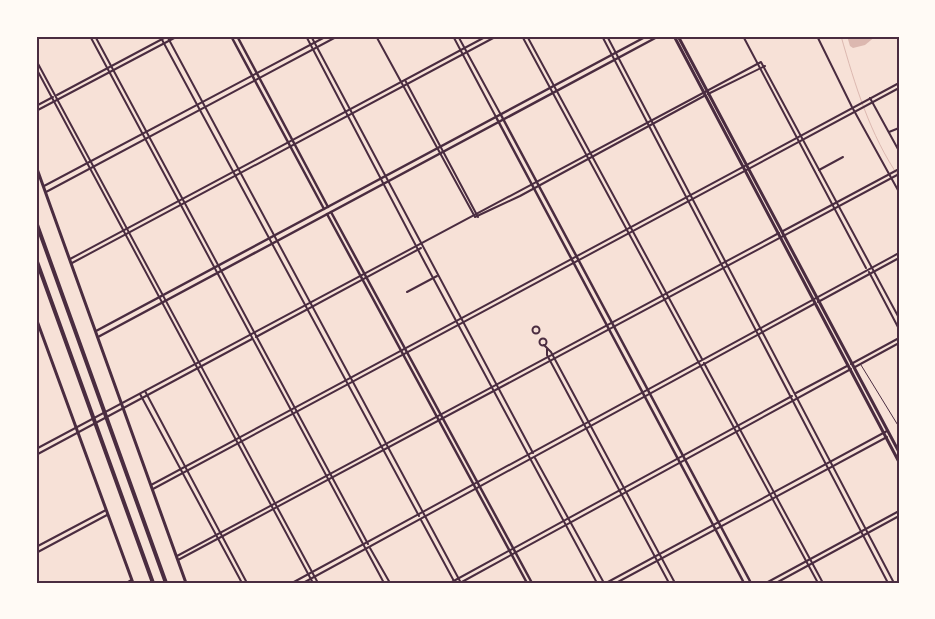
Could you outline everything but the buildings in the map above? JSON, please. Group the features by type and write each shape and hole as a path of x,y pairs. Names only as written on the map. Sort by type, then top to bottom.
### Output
{"highway":[{"path":"36,222 166,583"},
{"path":"36,258 152,583"}],"main road":[{"path":"674,36 885,432 899,452"},
{"path":"678,36 706,93"},
{"path":"36,166 186,583"},
{"path":"36,318 132,581"},
{"path":"888,436 899,462"}],"street":[{"path":"90,36 384,583"},
{"path":"95,36 390,583"},
{"path":"160,36 455,582"},
{"path":"36,106 167,36 461,583 899,343"},
{"path":"36,112 178,36"},
{"path":"231,36 527,583"},
{"path":"237,36 532,583"},
{"path":"306,36 418,250 597,583"},
{"path":"311,36 460,319 605,583 885,432"},
{"path":"44,186 327,36"},
{"path":"46,192 338,36"},
{"path":"376,36 473,216 478,217 653,124 761,62 765,66 899,318"},
{"path":"453,36 534,183"},
{"path":"458,36 503,120 574,263 744,583"},
{"path":"70,259 487,36"},
{"path":"72,264 498,36"},
{"path":"522,36 818,583"},
{"path":"527,36 824,583"},
{"path":"602,36 888,583"},
{"path":"607,36 894,583"},
{"path":"96,331 648,36"},
{"path":"98,336 659,36"},
{"path":"743,36 756,64 899,329"},
{"path":"817,36 852,108 899,192"},
{"path":"36,60 95,166 318,583"},
{"path":"36,449 646,122 765,66"},
{"path":"36,68 313,583"},
{"path":"405,80 478,217"},
{"path":"152,485 899,83"},
{"path":"153,490 899,88"},
{"path":"870,98 899,151"},
{"path":"889,132 899,128"},
{"path":"819,170 843,157"},
{"path":"178,558 216,534 271,504 899,169"},
{"path":"178,558 278,507 899,174"},
{"path":"536,187 579,261 751,583"},
{"path":"36,455 422,247"},
{"path":"292,583 756,330 816,301 871,266 899,252"},
{"path":"302,583 535,457 816,301 899,258"},
{"path":"407,292 437,276"},
{"path":"886,304 890,302"},
{"path":"538,333 541,338 546,340 544,345"},
{"path":"541,338 539,343 544,345 548,357 583,424 669,583"},
{"path":"450,583 455,582 458,578 899,338"},
{"path":"546,349 552,355 675,583"},
{"path":"145,391 247,583"},
{"path":"140,394 242,583"},
{"path":"616,583 888,436"},
{"path":"36,547 106,510"},
{"path":"766,583 899,510"},
{"path":"36,552 107,515"},
{"path":"776,583 899,516"},
{"path":"126,583 132,581"}],"lane":[{"path":"860,364 899,427"}],"shaded area":[{"path":"847,36 876,36 865,45 853,48 850,46"}],"waterway":[{"path":"841,36 864,109 880,144 899,177"}]}
